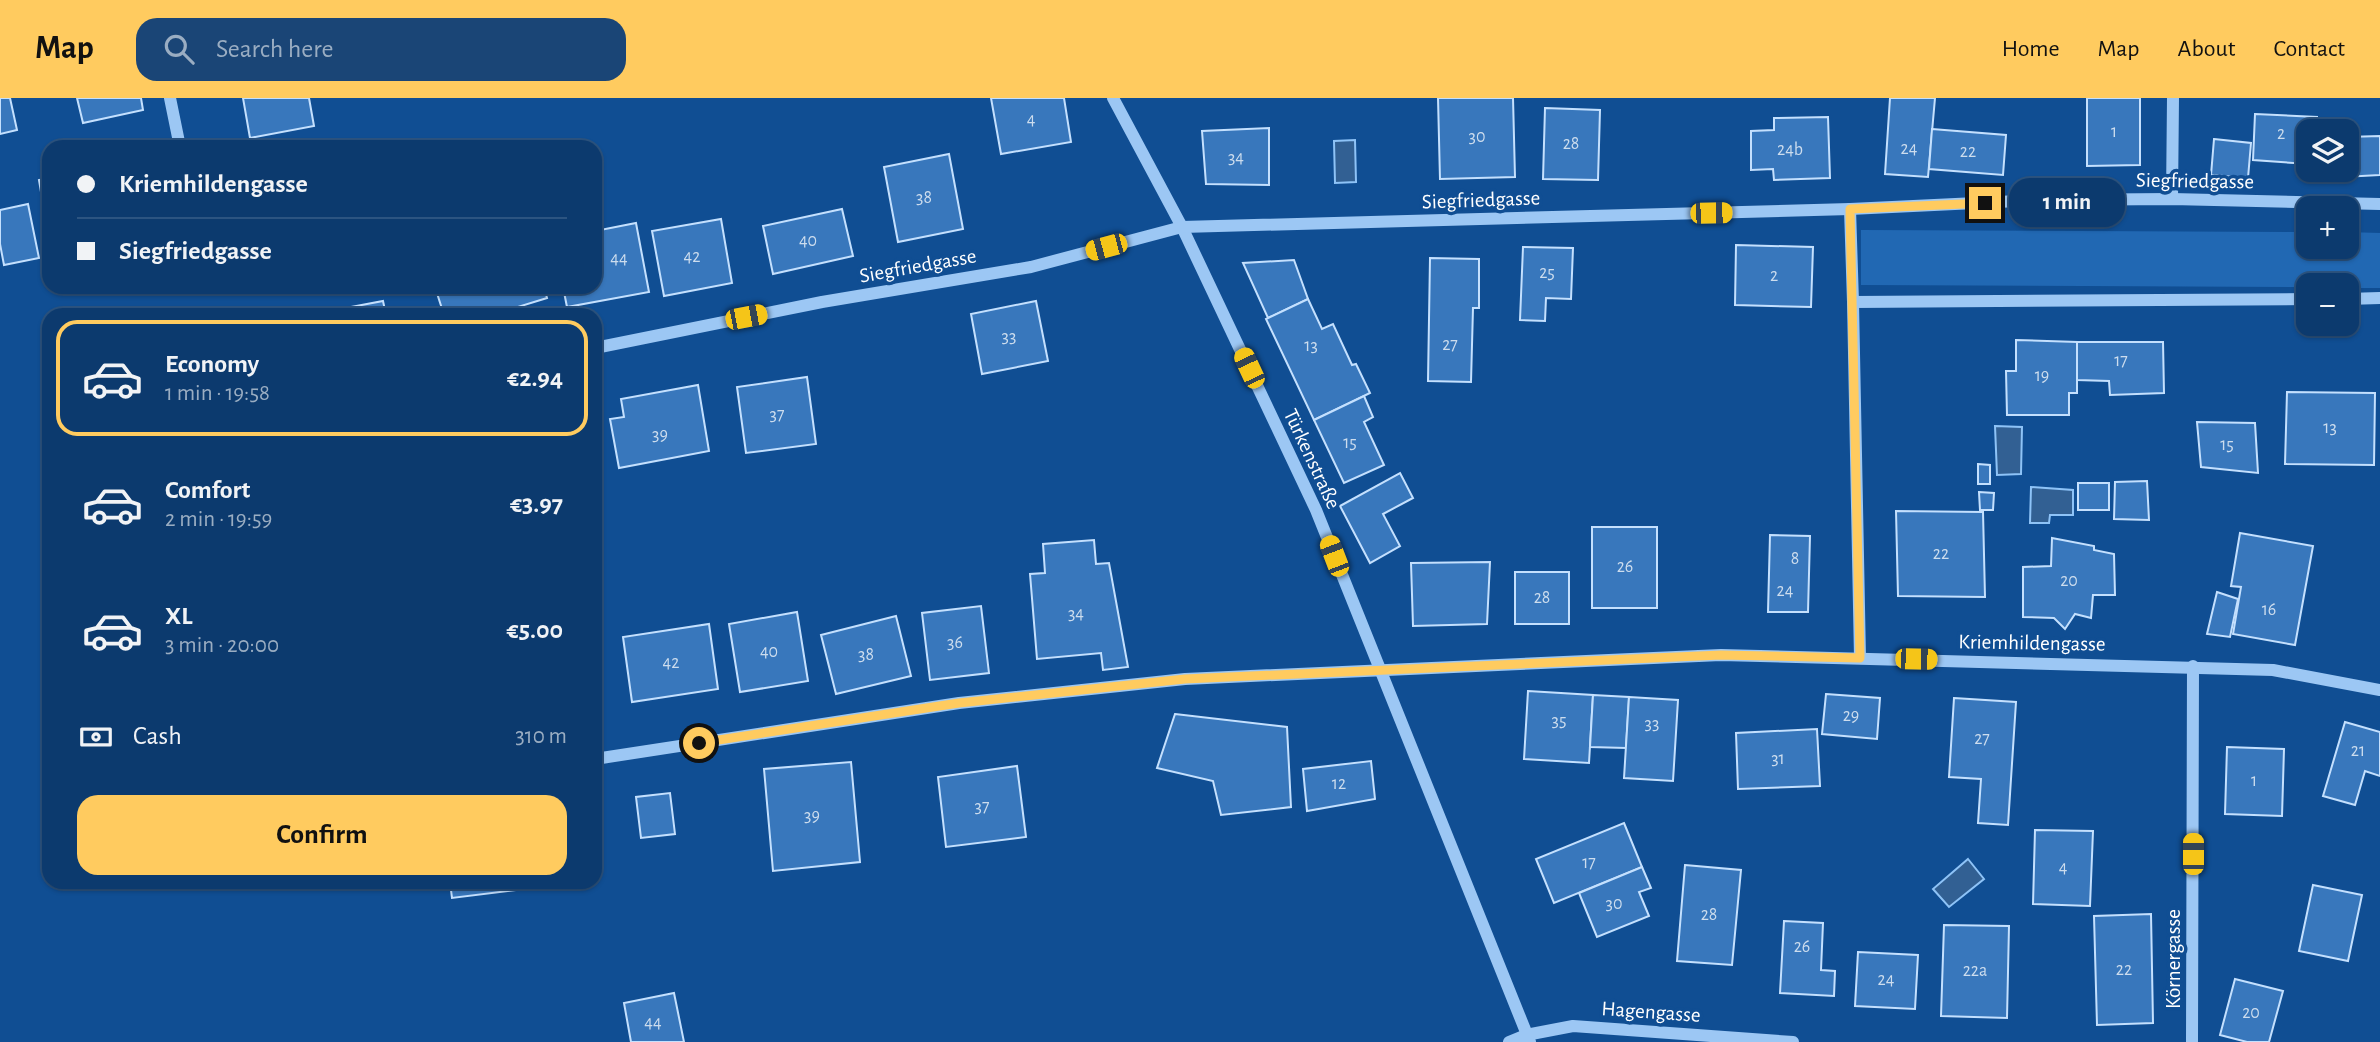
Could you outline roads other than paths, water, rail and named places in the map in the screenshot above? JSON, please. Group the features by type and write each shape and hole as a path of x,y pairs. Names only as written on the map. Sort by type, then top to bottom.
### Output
{"street":[{"path":"170,98 179,140"},
{"name":"Türkenstraße","path":"1113,98 1182,227 1316,510 1528,1039"},
{"path":"2172,199 2173,98"},
{"name":"Siegfriedgasse","path":"602,347 822,302 1031,267 1182,227 1850,209 2039,200 2172,199 2380,204"},
{"path":"1850,209 1860,658"},
{"path":"2359,299 2380,298"},
{"path":"1853,302 2296,299"},
{"name":"Kriemhildengasse","path":"602,758 959,703 1185,679 1721,655 2273,670 2380,690"},
{"name":"Körnergasse","path":"2192,1042 2193,666"},
{"name":"Hagengasse","path":"1509,1042 1573,1026 1793,1042"}]}
